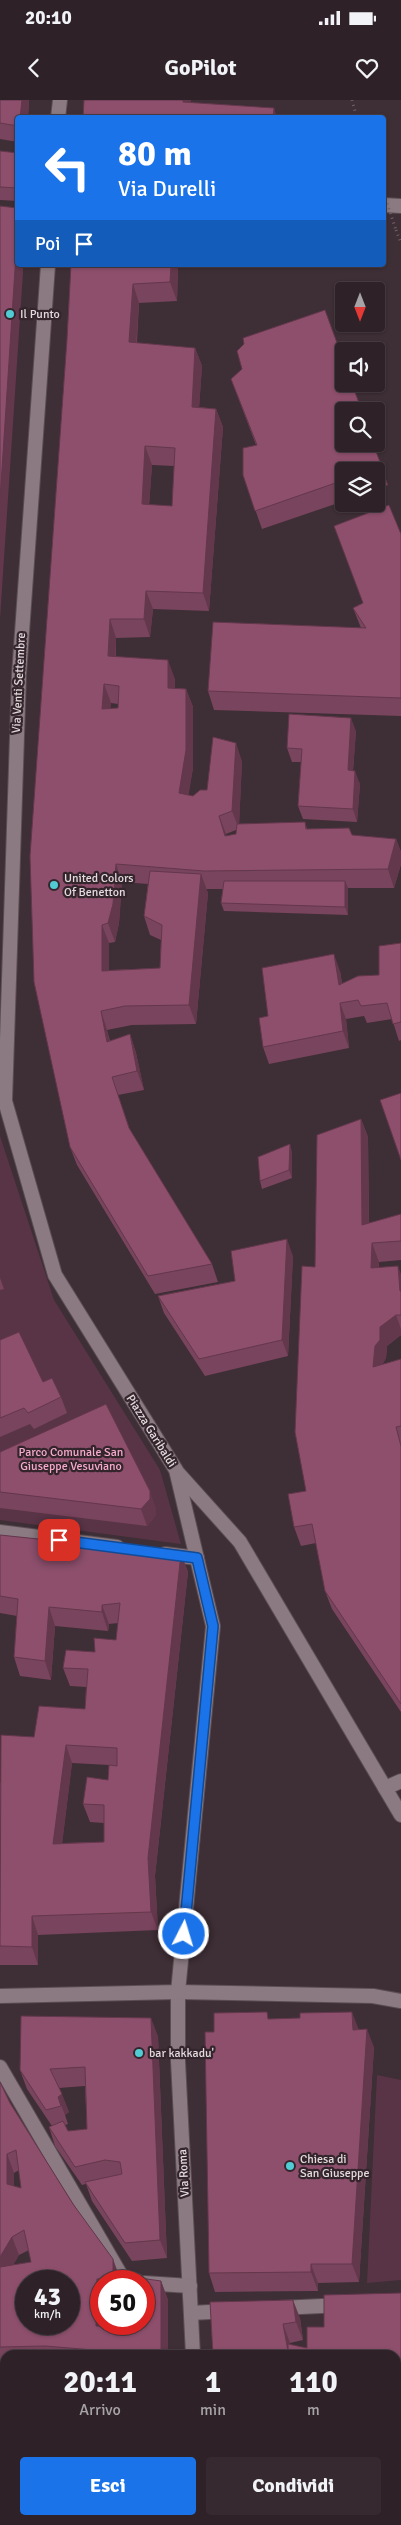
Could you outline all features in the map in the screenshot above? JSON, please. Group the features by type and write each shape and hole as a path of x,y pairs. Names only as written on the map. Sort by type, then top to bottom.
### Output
{"main road":[{"path":"58,115 60,100"},
{"path":"386,205 401,206"},
{"name":"Via Venti Settembre","path":"5,1101 19,675 48,267"},
{"name":"Piazza Garibaldi","path":"5,1101 55,1275 176,1470 213,1626 178,1992"},
{"path":"0,1115 12,1126"},
{"path":"176,1470 240,1542 401,1815"},
{"path":"0,1532 128,1549"},
{"path":"147,1552 197,1558"},
{"path":"385,1788 401,1781"},
{"path":"0,1996 178,1992 373,1996 401,2002"},
{"name":"Via Roma","path":"178,1992 178,2061 193,2350"},
{"path":"0,2067 118,2270"},
{"path":"155,2284 190,2286"},
{"path":"261,2309 361,2304"},
{"path":"192,2313 241,2310"}],"path":[{"path":"352,100 356,115"},
{"path":"386,200 401,243"}],"green space":[{"name":"Parco Comunale San Giuseppe Vesuviano","path":"0,1136 54,1300 160,1470 181,1544 0,1520"},
{"path":"377,2075 401,2080 401,2280 367,2283"}],"building":[{"path":"0,100 22,100 20,115 15,115 15,126 0,123"},
{"path":"84,100 183,100 183,102 274,108 273,115 83,115"},
{"path":"0,151 15,153 15,188 0,187"},
{"path":"0,206 15,208 15,267 0,500"},
{"path":"71,267 171,267 170,282 133,284 129,342 195,348 192,407 216,409 203,593 146,591 144,619 110,619 108,656 168,660 168,688 186,689 186,750 179,793 193,796 200,790 207,790 213,737 236,743 232,811 219,816 225,836 236,834 237,824 305,822 306,829 349,828 352,835 396,839 388,869 204,871 116,864 113,904 108,923 102,925 102,971 160,968 162,925 144,916 150,871 201,874 189,1005 125,1006 101,1011 107,1042 130,1034 137,1071 112,1077 129,1128 212,1264 148,1276 70,1147 34,982 30,856","holes":["145,446 175,448 172,506 142,504","104,684 119,686 118,708 102,709"]},
{"path":"325,310 337,342 335,342 335,392 355,392 359,402 335,402 335,452 376,452 380,462 335,462 335,483 255,511 243,475 243,448 257,445 231,379 242,369 237,351 244,344 243,338"},
{"path":"389,505 401,534 401,698 208,691 213,622 366,628 353,608 363,603 334,526 371,512 385,512 385,507"},
{"path":"289,714 351,718 348,770 355,771 353,809 298,806 302,749 287,748"},
{"path":"224,881 345,881 345,907 221,903"},
{"path":"401,943 401,1022 393,1024 387,1003 361,1006 358,1000 340,1003 343,1031 263,1047 259,1018 268,1016 262,968 334,954 339,985 358,976 379,975 379,946"},
{"path":"401,1093 401,1160 380,1100"},
{"path":"361,1119 362,1225 401,1214 401,1241 372,1243 371,1268 398,1266 401,1291 401,1315 396,1315 380,1327 380,1340 375,1346 373,1367 401,1359 401,1426 396,1427 401,1446 401,1704 325,1591 312,1524 294,1527 288,1494 306,1491 295,1432 302,1266 315,1267 317,1135"},
{"path":"290,1144 289,1170 260,1181 258,1157"},
{"path":"287,1239 282,1340 199,1359 158,1296 235,1281 231,1251"},
{"path":"19,1332 43,1382 52,1378 61,1397 28,1413 24,1408 0,1418 0,1340"},
{"path":"106,1404 150,1491 150,1499 141,1509 0,1492 0,1452"},
{"path":"0,1535 181,1554 148,1858 151,1912 32,1916 32,1947 0,1946 1,1735 34,1737 39,1706 85,1709 88,1669 63,1668 66,1650 95,1652 94,1638 116,1640 120,1603 102,1605 102,1612 49,1607 45,1661 14,1657 18,1599 0,1596","holes":["66,1745 117,1748 117,1766 109,1765 108,1780 87,1777 83,1804 104,1805 104,1842 53,1844"]},
{"name":"Chiesa di San Giuseppe","path":"267,2012 268,2019 300,2018 300,2013 352,2012 353,2030 367,2029 352,2264 311,2264 311,2272 209,2273 205,2032 214,2032 214,2013"},
{"path":"21,2016 151,2018 160,2240 125,2243 85,2182 122,2174 120,2162 105,2160 75,2167 49,2127 63,2121 68,2131 87,2129 85,2067 50,2069 62,2094 58,2097 61,2106 46,2110 20,2070"},
{"path":"0,2082 10,2103 73,2204 113,2259 113,2270 90,2270 90,2335 155,2335 155,2280 161,2281 161,2350 94,2350 45,2346 0,2347 0,2267 31,2262 24,2230 12,2237 0,2257","holes":["16,2150 21,2188 7,2184 7,2154"]},
{"path":"401,2293 401,2350 288,2350 288,2344 307,2348 307,2327 324,2327 324,2295"},
{"path":"293,2300 296,2322 283,2324 288,2350 213,2350 210,2302"}],"place":[{"name":"Il Punto","path":"10,314"},
{"name":"United Colors Of Benetton","path":"54,885"},
{"name":"bar kakkadu'","path":"139,2053"},
{"name":"Chiesa di San Giuseppe","path":"290,2166"}],"route":[{"path":"59,1540 197,1558 213,1626 184,1934"}]}
